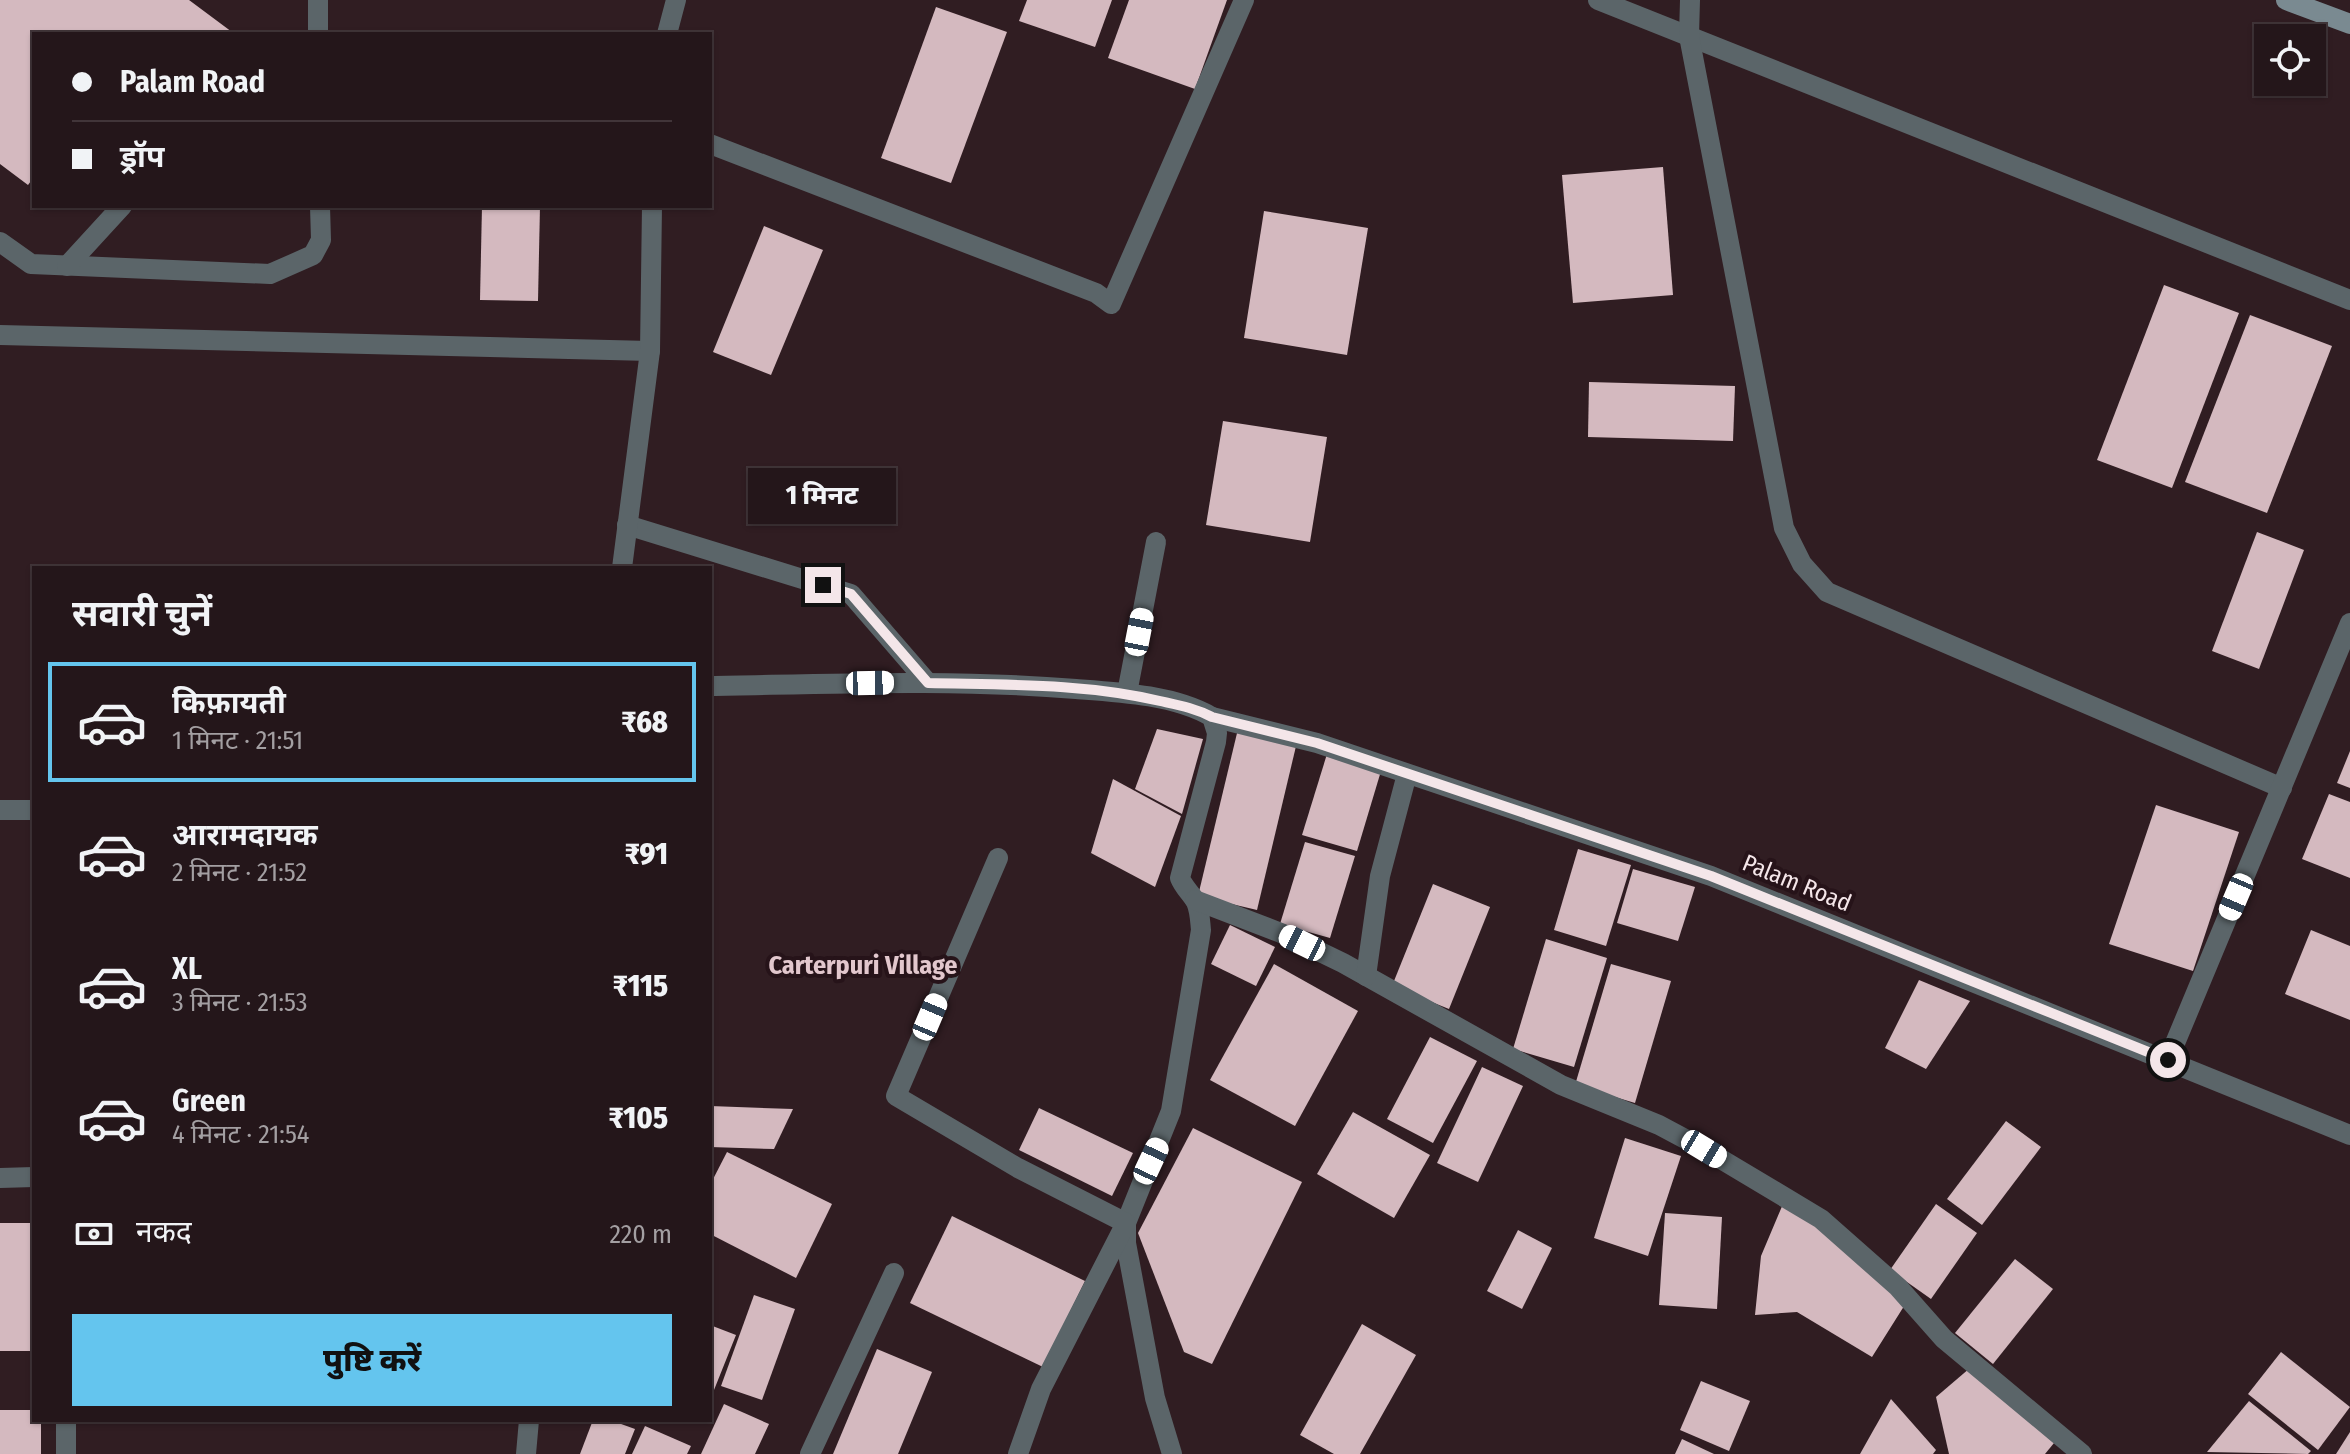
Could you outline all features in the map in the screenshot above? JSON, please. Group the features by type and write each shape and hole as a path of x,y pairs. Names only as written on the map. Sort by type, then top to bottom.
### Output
{"street":[{"path":"318,0 318,32"},
{"path":"667,32 675,0"},
{"path":"712,145 1096,293 1111,304 1244,0"},
{"path":"1598,0 2350,300"},
{"path":"1690,0 1689,36 1784,528 1802,564 1827,592 2282,788"},
{"path":"2286,0 2350,24"},
{"path":"67,266 120,208"},
{"path":"0,242 31,264 270,274 313,255 321,240 320,208"},
{"path":"622,566 650,351 652,208"},
{"path":"0,335 650,351"},
{"path":"627,525 851,594 928,683"},
{"path":"1127,693 1156,542"},
{"path":"2168,1060 2350,623"},
{"name":"Palam Road","path":"712,686 1028,685 1127,693 1198,709 1212,717 1317,743 1711,876 2350,1135"},
{"path":"1018,1454 1041,1389 1126,1223 1171,1111 1201,930 1195,900 1180,878 1216,742 1217,733 1212,717"},
{"path":"1366,976 1380,876 1407,774"},
{"path":"0,810 32,810"},
{"path":"998,858 896,1096 1018,1168 1126,1223"},
{"path":"1195,900 1281,933 1366,976 1561,1085 1659,1125 1821,1219 1898,1287 1944,1339 2082,1454"},
{"path":"0,1178 32,1177"},
{"path":"1126,1223 1126,1243 1155,1398 1172,1454"},
{"path":"810,1454 894,1273"},
{"path":"66,1422 66,1454"},
{"path":"526,1454 529,1422"}],"building":[{"path":"0,0 189,0 232,32 32,32 32,180 28,185 0,164"},
{"path":"1027,0 1112,0 1095,47 1019,21"},
{"path":"1129,0 1227,0 1195,89 1108,58"},
{"path":"936,7 1007,32 951,183 881,158"},
{"path":"1663,167 1673,295 1573,303 1562,175"},
{"path":"482,208 540,208 538,301 480,300"},
{"path":"1264,211 1368,228 1347,355 1244,338"},
{"path":"764,226 823,250 771,375 713,352"},
{"path":"2164,285 2239,313 2172,488 2097,460"},
{"path":"2250,315 2332,346 2267,513 2185,482"},
{"path":"1589,382 1735,386 1733,441 1588,437"},
{"path":"1223,421 1327,437 1310,542 1206,525"},
{"path":"2257,532 2304,550 2259,669 2212,651"},
{"path":"1157,729 1203,739 1182,814 1135,789"},
{"path":"1238,729 1297,742 1257,910 1198,896"},
{"path":"2350,751 2350,788 2337,783"},
{"path":"1327,754 1381,771 1357,851 1302,835"},
{"path":"1113,779 1181,816 1155,887 1091,853"},
{"path":"2329,794 2350,802 2350,878 2302,859"},
{"path":"2156,805 2239,832 2193,971 2109,944"},
{"path":"1305,842 1355,856 1330,938 1280,924"},
{"path":"1578,849 1631,865 1606,946 1554,930"},
{"path":"1633,869 1695,887 1678,941 1617,923"},
{"path":"1433,884 1490,907 1449,1009 1392,986"},
{"path":"1230,925 1275,947 1256,986 1211,964"},
{"path":"2311,930 2350,946 2350,1020 2285,994"},
{"path":"1546,939 1607,958 1574,1067 1513,1049"},
{"path":"1274,964 1358,1011 1295,1126 1210,1080"},
{"path":"1611,964 1671,981 1635,1103 1575,1085"},
{"path":"1919,980 1970,1001 1926,1069 1885,1048"},
{"path":"1430,1037 1477,1061 1433,1143 1387,1119"},
{"path":"1482,1067 1523,1086 1478,1182 1437,1163"},
{"path":"712,1106 793,1109 774,1149 712,1147"},
{"path":"1039,1108 1133,1153 1112,1196 1019,1150"},
{"path":"1353,1112 1430,1155 1394,1218 1317,1174"},
{"path":"2006,1121 2041,1147 1982,1225 1947,1199"},
{"path":"1193,1128 1302,1182 1212,1364 1184,1352 1138,1233"},
{"path":"1625,1138 1681,1156 1648,1256 1594,1238"},
{"path":"727,1152 832,1204 796,1278 712,1235 712,1181"},
{"path":"1783,1204 1849,1247 1906,1303 1872,1357 1797,1312 1755,1315 1761,1256"},
{"path":"1936,1204 1977,1233 1931,1299 1890,1270"},
{"path":"1665,1213 1722,1217 1717,1309 1659,1305"},
{"path":"952,1216 1085,1281 1043,1367 910,1303"},
{"path":"0,1223 32,1223 32,1351 0,1351"},
{"path":"1518,1230 1552,1248 1522,1309 1487,1291"},
{"path":"2015,1259 2053,1289 1993,1364 1955,1333"},
{"path":"754,1295 795,1309 762,1400 721,1386"},
{"path":"1362,1324 1416,1355 1360,1454 1334,1454 1300,1435"},
{"path":"712,1326 736,1335 712,1395"},
{"path":"877,1349 932,1372 898,1454 833,1454"},
{"path":"2281,1352 2350,1407 2318,1450 2248,1394"},
{"path":"1970,1368 2054,1443 2045,1454 1949,1454 1936,1397"},
{"path":"1701,1381 1750,1401 1729,1451 1680,1430"},
{"path":"1891,1399 1936,1450 1933,1454 1860,1454"},
{"path":"2249,1401 2311,1451 2308,1454 2207,1452"},
{"path":"724,1404 769,1424 755,1454 701,1454"},
{"path":"0,1410 32,1410 32,1422 41,1422 41,1454 0,1454"},
{"path":"592,1422 616,1422 635,1429 625,1454 580,1454"},
{"path":"645,1426 691,1446 687,1454 632,1454"},
{"path":"2350,1432 2350,1454 2336,1454"},
{"path":"1682,1439 1714,1454 1675,1454"}],"district":[{"name":"Carterpuri Village","path":"863,965"}],"route":[{"path":"823,585 851,594 928,683 1028,685 1127,693 1198,709 1212,717 1317,743 1711,876 2168,1060"}]}
